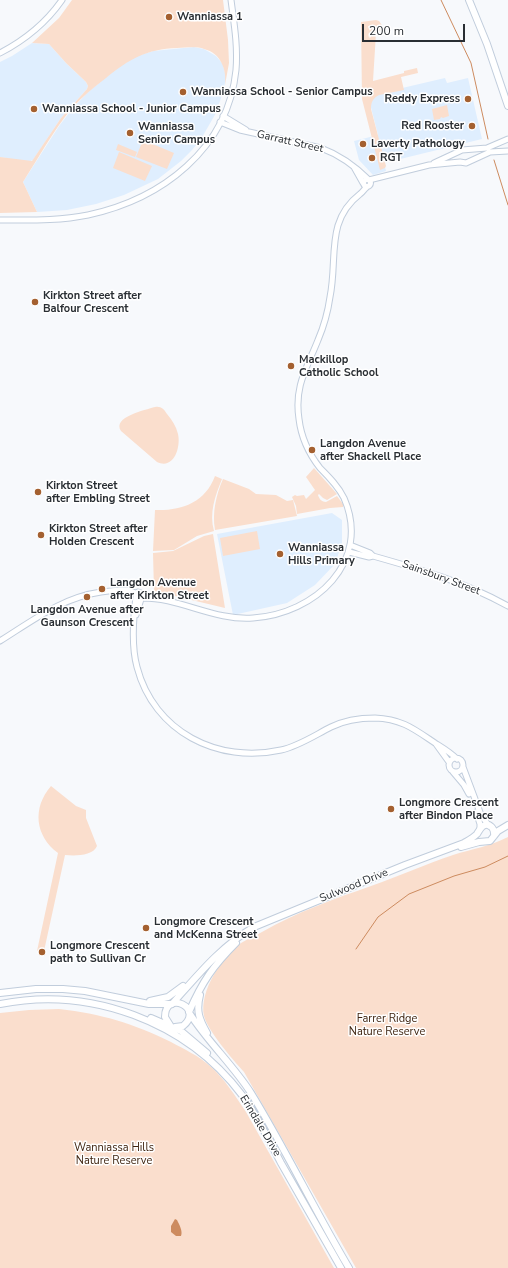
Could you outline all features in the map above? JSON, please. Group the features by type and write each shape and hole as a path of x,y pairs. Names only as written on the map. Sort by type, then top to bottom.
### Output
{"main road":[{"path":"469,0 487,44 508,106"},
{"name":"Sulwood Drive","path":"172,1004 211,965 258,926 405,865 451,849 468,841 484,826 508,822"},
{"name":"Sulwood Drive","path":"451,849 492,840 503,827 508,825"},
{"path":"490,826 495,832 494,836"},
{"path":"479,830 480,840 485,842"},
{"path":"119,998 153,1001 168,997 211,965"},
{"path":"211,965 201,993 198,1005 198,1015 202,1026 215,1048"},
{"name":"Sulwood Drive","path":"189,1013 211,965"},
{"path":"0,993 36,988 63,989 86,991 149,1004 172,1004 177,1002 187,1007 189,1013 189,1019 183,1026 172,1026 165,1018 167,1008 172,1004"},
{"path":"7,1003 34,998 85,998 124,1007 172,1026 187,1036 222,1067 234,1085"},
{"name":"Erindale Drive","path":"0,1004 34,1000 72,1000 100,1005 125,1012 163,1028 190,1045 214,1064 234,1085 256,1117 341,1268"},
{"name":"Erindale Drive","path":"189,1013 215,1048 238,1074 263,1113 349,1268"}],"street":[{"path":"0,53 21,41 49,18 62,0"},
{"path":"0,220 56,219 88,215 123,204 147,194 167,183 186,167 210,141 223,116 232,90 237,55 236,34 231,0"},
{"name":"Garratt Street","path":"223,116 247,131"},
{"name":"Garratt Street","path":"220,122 240,130 259,135 321,148 340,156 359,170 367,183"},
{"path":"0,641 69,600 92,593 128,592 139,596 158,598 225,617 246,618 267,616 288,610 302,604 323,591 338,575 343,566 349,552 352,531 348,508 336,485 320,467 309,451 300,426 298,406 300,381 319,338 329,302 333,279 334,236 336,229 346,208 360,194 367,183 429,165 462,151 498,145 508,139"},
{"path":"462,151 468,152 470,155 469,160"},
{"path":"460,162 457,156 462,151"},
{"path":"429,165 460,162 464,163 490,152 508,151"},
{"name":"Sainsbury Street","path":"350,545 370,553 373,556"},
{"name":"Sainsbury Street","path":"349,552 369,557 373,556 436,574 471,588 508,606"},
{"path":"139,596 134,622 135,657 141,678 149,695 162,714 174,726 207,746 227,752 245,753 269,752 283,749 341,723 367,718 388,720 404,724 435,742 462,762 462,767 481,815 490,826"},
{"path":"435,742 450,762 449,768 454,772 467,790 478,818 479,830"},
{"path":"450,762 453,759 457,759"},
{"path":"454,772 459,772 462,767"}],"shaded area":[{"name":"Wanniassa School - Junior Campus","path":"32,43 49,44 86,82 88,86 61,118 33,160 28,162 0,157 0,62"},
{"name":"Wanniassa Senior Campus","path":"194,47 204,49 216,56 223,64 226,78 216,113 201,139 192,150 181,161 158,179 124,195 96,204 67,210 37,212 23,182 59,126 88,92 122,64 137,56 153,51"},
{"path":"445,78 447,83 468,78 482,139 384,163 386,171 373,175 359,160 354,141 378,135 368,96"},
{"name":"Wanniassa Hills Primary","path":"332,513 342,520 342,543 335,564 315,585 287,603 233,615 217,534"},
{"path":"175,1219 177,1220 182,1232 181,1236 176,1236 171,1232 171,1226"}],"green space":[{"path":"72,0 223,0 229,63 225,85 224,68 219,58 210,51 201,48 194,47 156,50 131,60 114,71 84,96 72,108 52,135 23,182 37,212 0,213 0,157 32,161 61,118 87,89 88,86 86,82 49,44 32,43 59,18"},
{"path":"379,21 384,28 376,33 373,81 417,68 418,73 401,77 404,90 379,95 375,97 372,102 371,109 386,166 380,170 362,99 361,22"},
{"path":"447,105 449,116 434,120 432,109"},
{"path":"143,140 174,153 167,169 136,157"},
{"path":"118,144 137,152 135,157 116,150"},
{"path":"119,152 152,166 145,181 113,168"},
{"path":"155,407 161,407 174,423 179,439 175,456 168,463 163,464 157,462 121,431 119,426 125,418 137,412"},
{"path":"314,468 337,494 327,500 319,494 320,499 326,502 337,496 343,504 343,507 297,514 296,506 292,497 295,495 304,495 306,499 315,490 306,477"},
{"path":"215,476 222,479 212,511 214,531 197,536 174,550 153,551 155,510 174,509 191,504 205,493"},
{"path":"223,479 249,489 256,494 276,495 287,501 293,500 297,516 215,530 215,504"},
{"path":"257,531 260,549 223,556 220,538"},
{"path":"213,534 225,608 154,591 153,553 173,551 204,536"},
{"path":"51,786 76,806 86,810 86,818 97,846 88,854 65,855 44,951 37,951 58,853 50,846 45,838 39,821 41,803"},
{"name":"Farrer Ridge Nature Reserve","path":"508,837 508,1268 356,1268 244,1072 221,1045 206,1022 203,1006 208,986 226,957 234,949 241,943 275,925 329,901"},
{"name":"Wanniassa Hills Nature Reserve","path":"59,1009 103,1017 130,1025 171,1042 206,1062 230,1088 246,1112 334,1268 0,1268 0,1013"}],"waterway":[{"path":"441,0 471,63 488,139"},
{"path":"494,160 508,205"},
{"path":"356,949 378,917 409,894 454,876 485,867 508,856"}],"place":[{"name":"Wanniassa 1","path":"169,17"},
{"name":"Wanniassa School - Senior Campus","path":"183,92"},
{"name":"Reddy Express","path":"468,99"},
{"name":"Wanniassa School - Junior Campus","path":"34,109"},
{"name":"Red Rooster","path":"472,126"},
{"name":"Wanniassa Senior Campus","path":"130,133"},
{"name":"Laverty Pathology","path":"363,144"},
{"name":"RGT","path":"372,158"},
{"name":"Kirkton Street after Balfour Crescent","path":"35,302"},
{"name":"Mackillop Catholic School","path":"291,366"},
{"name":"Langdon Avenue after Shackell Place","path":"312,450"},
{"name":"Kirkton Street after Embling Street","path":"38,492"},
{"name":"Kirkton Street after Holden Crescent","path":"41,535"},
{"name":"Wanniassa Hills Primary","path":"280,554"},
{"name":"Langdon Avenue after Kirkton Street","path":"102,589"},
{"name":"Langdon Avenue after Gaunson Crescent","path":"87,597"},
{"name":"Longmore Crescent after Bindon Place","path":"391,809"},
{"name":"Longmore Crescent and McKenna Street","path":"146,928"},
{"name":"Longmore Crescent path to Sullivan Cr","path":"42,952"}]}
